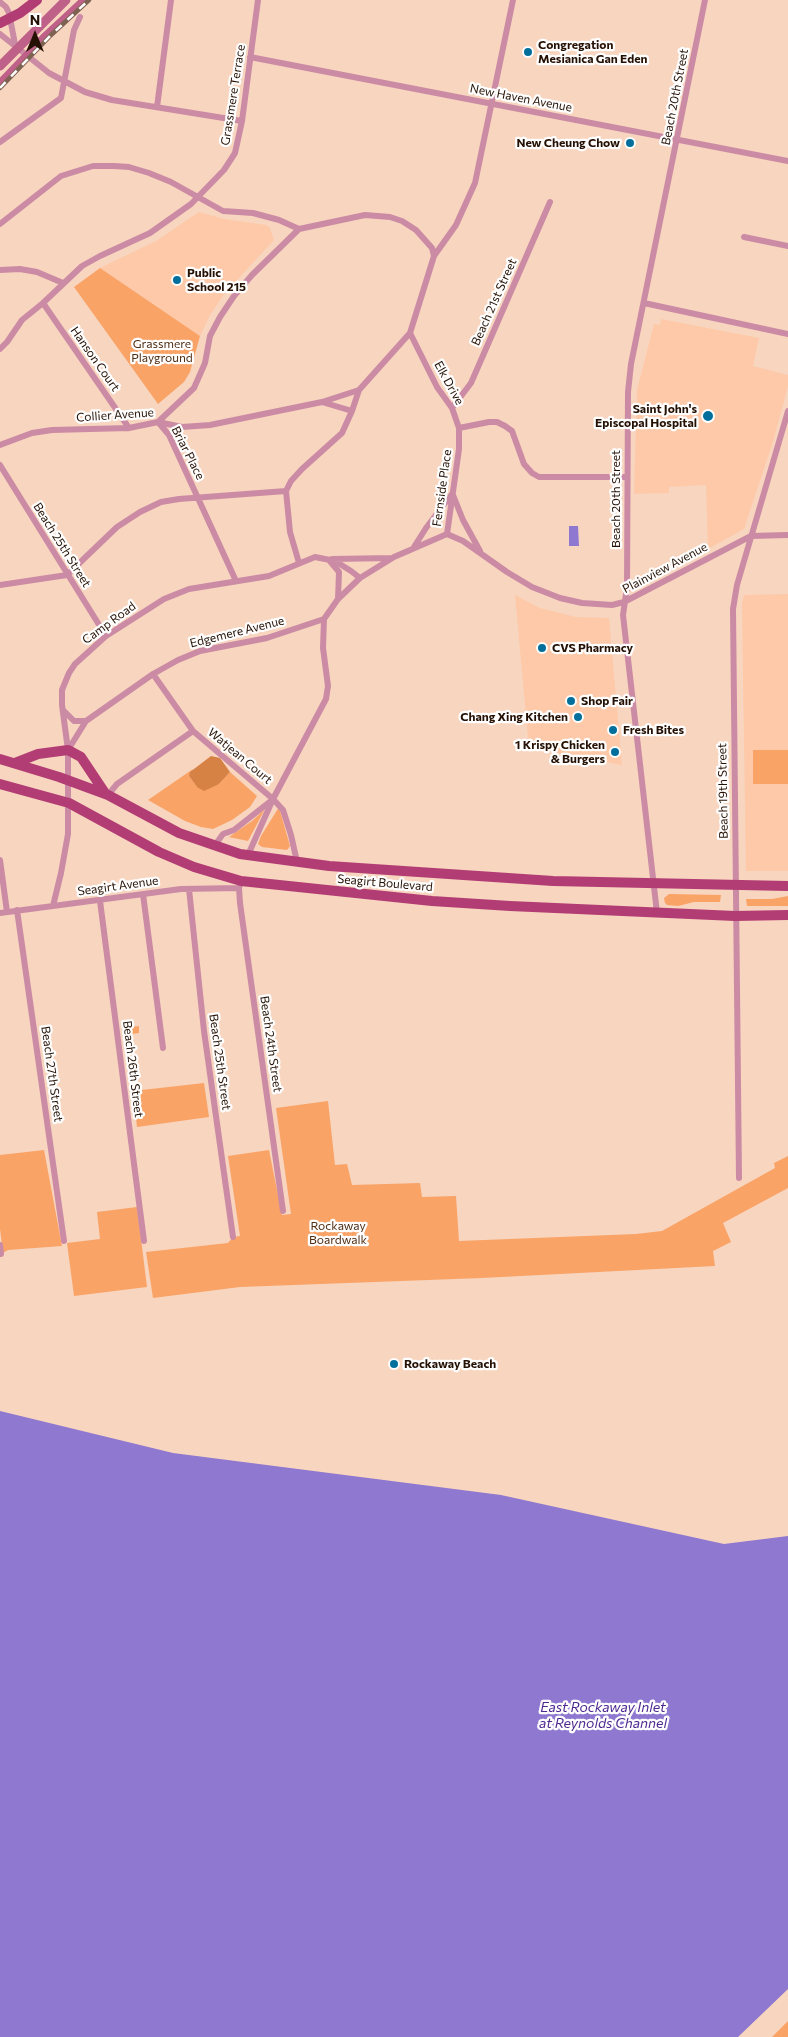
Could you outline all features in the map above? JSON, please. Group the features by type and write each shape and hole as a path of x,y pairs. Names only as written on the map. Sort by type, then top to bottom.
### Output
{"main road":[{"path":"0,23 25,10 37,0"},
{"path":"15,762 38,754 68,750 81,757 107,795"},
{"name":"Seagirt Boulevard","path":"0,759 69,780 107,795 178,833 214,846 248,855 329,866 535,880 788,886"},
{"name":"Seagirt Boulevard","path":"0,784 69,803 162,854 240,884 432,901 657,913 735,916 788,915"}],"street":[{"path":"0,66 16,46 66,0"},
{"path":"0,84 27,55 85,0"},
{"path":"157,107 170,0"},
{"name":"Grassmere Terrace","path":"0,349 22,320 82,266 150,233 199,197 224,170 235,152 242,120 258,0"},
{"path":"410,334 434,256 456,225 475,183 513,0"},
{"name":"Beach 20th Street","path":"657,913 652,884 622,615 627,587 626,477 629,383 705,0"},
{"path":"0,2 6,8 10,18 16,46"},
{"path":"0,142 59,101 65,83 74,30 80,17"},
{"path":"0,34 49,73 65,83 99,97 242,120"},
{"name":"New Haven Avenue","path":"250,57 788,161"},
{"path":"0,224 61,176 92,166 129,167 171,182 223,211 253,213 280,220 299,229 365,215 390,217 402,221 416,230 432,248 434,256"},
{"name":"Beach 21st Street","path":"452,408 471,383 550,202"},
{"name":"Briar Place","path":"236,581 169,435 158,422 194,388 205,363 210,336 234,296 252,274 299,229"},
{"path":"744,237 788,246"},
{"path":"0,270 20,269 37,272 63,282"},
{"name":"Hanson Court","path":"43,303 129,428"},
{"path":"644,303 788,334"},
{"name":"Elk Drive","path":"410,334 437,387 452,408 459,428"},
{"name":"Collier Avenue","path":"322,402 352,411 359,390 410,334"},
{"name":"Collier Avenue","path":"0,445 32,433 52,430 129,428 158,422 182,427 210,425 322,402 359,390"},
{"path":"299,563 290,532 286,491 291,481 302,469 342,433 352,411"},
{"name":"Beach 19th Street","path":"739,1178 733,609 737,585 788,411"},
{"path":"459,428 489,422 497,422 505,426 512,431 524,464 532,473 539,477 626,477"},
{"name":"Fernside Place","path":"324,619 338,599 360,578 394,558 447,534 459,449 459,428"},
{"name":"Beach 25th Street","path":"0,465 106,636"},
{"path":"0,585 67,575 117,527 160,502 286,491"},
{"path":"414,548 426,528 453,493"},
{"path":"453,493 463,520 483,554"},
{"name":"Plainview Avenue","path":"447,534 483,554 506,572 532,587 560,598 588,604 612,605 624,602 751,536 788,534"},
{"name":"Camp Road","path":"53,906 68,834 68,750 62,706 62,690 69,672 92,648 106,636 174,594 189,589 269,576 315,557 329,559 394,558"},
{"path":"329,559 360,578"},
{"path":"329,559 339,572 338,599"},
{"path":"248,855 273,799 326,699 328,686 323,648 324,619"},
{"name":"Edgemere Avenue","path":"68,750 86,721 153,674 178,660 200,651 267,638 324,619"},
{"name":"Watjean Court","path":"153,674 193,731 273,799 283,810 297,862"},
{"path":"62,706 71,720 86,721"},
{"path":"107,795 117,784 193,731"},
{"path":"214,846 223,834 234,830 273,799"},
{"path":"0,860 4,912"},
{"name":"Seagirt Avenue","path":"4,912 240,884"},
{"name":"Beach 24th Street","path":"240,884 283,1211"},
{"name":"Beach 25th Street","path":"189,889 204,1031 233,1237"},
{"path":"143,894 163,1048"},
{"name":"Beach 26th Street","path":"100,901 144,1241"},
{"name":"Beach 27th Street","path":"17,910 64,1241"},
{"path":"0,1245 1,1254"}],"shaded area":[{"name":"Public School 215","path":"199,212 224,219 266,225 270,228 274,240 225,293 210,315 200,336 100,268 156,241"},
{"name":"Saint John's Episcopal Hospital","path":"661,319 759,338 753,366 788,375 788,386 773,442 744,529 708,549 706,485 669,487 669,493 634,494 637,390 654,324 660,325"},
{"path":"788,594 788,871 746,871 742,603 744,595"},
{"path":"515,595 540,608 576,617 609,618 622,765 529,748"},
{"path":"211,756 220,758 230,772 219,784 204,791 197,787 189,776 190,772"}],"green space":[{"name":"Grassmere Playground","path":"100,268 200,336 190,372 184,382 158,404 74,287"},
{"path":"753,750 788,750 788,784 753,784"},
{"path":"193,769 189,776 197,787 219,784 230,772 257,796 250,807 232,820 213,829 185,821 148,800"},
{"path":"279,807 290,846 287,850 262,847 258,844"},
{"path":"265,809 248,841 229,837 252,821"},
{"path":"669,894 721,895 720,902 694,902 678,906 665,903 664,898"},
{"path":"788,896 788,906 747,906 746,899 772,899"},
{"path":"139,1026 139,1033 125,1035 124,1028"},
{"path":"204,1083 209,1117 137,1127 133,1091"},
{"name":"Rockaway Boardwalk","path":"328,1101 335,1165 347,1164 352,1185 420,1183 422,1197 456,1196 459,1241 636,1234 662,1231 775,1168 774,1163 788,1156 788,1188 723,1223 731,1242 713,1251 715,1266 482,1278 240,1287 153,1298 146,1252 228,1243 233,1237 240,1236 228,1156 269,1150 282,1215 291,1214 276,1108"},
{"path":"44,1150 62,1246 8,1250 3,1253 0,1229 0,1155"},
{"path":"137,1207 147,1287 74,1296 67,1243 100,1239 97,1212"},
{"path":"788,2021 788,2037 772,2037"}],"water":[{"path":"569,526 578,526 579,546 569,546"},
{"name":"East Rockaway Inlet at Reynolds Channel","path":"0,1411 173,1453 501,1495 724,1544 788,1536 788,1989 738,2037 0,2037"}],"railway":[{"path":"0,88 51,35 89,0"}],"place":[{"name":"Congregation Mesianica Gan Eden","path":"528,52"},
{"name":"New Cheung Chow","path":"630,143"},
{"name":"Public School 215","path":"177,280"},
{"name":"Saint John's Episcopal Hospital","path":"708,416"},
{"name":"CVS Pharmacy","path":"542,648"},
{"name":"Shop Fair","path":"571,701"},
{"name":"Chang Xing Kitchen","path":"578,717"},
{"name":"Fresh Bites","path":"613,730"},
{"name":"1 Krispy Chicken & Burgers","path":"615,752"},
{"name":"Rockaway Beach","path":"394,1364"}]}
